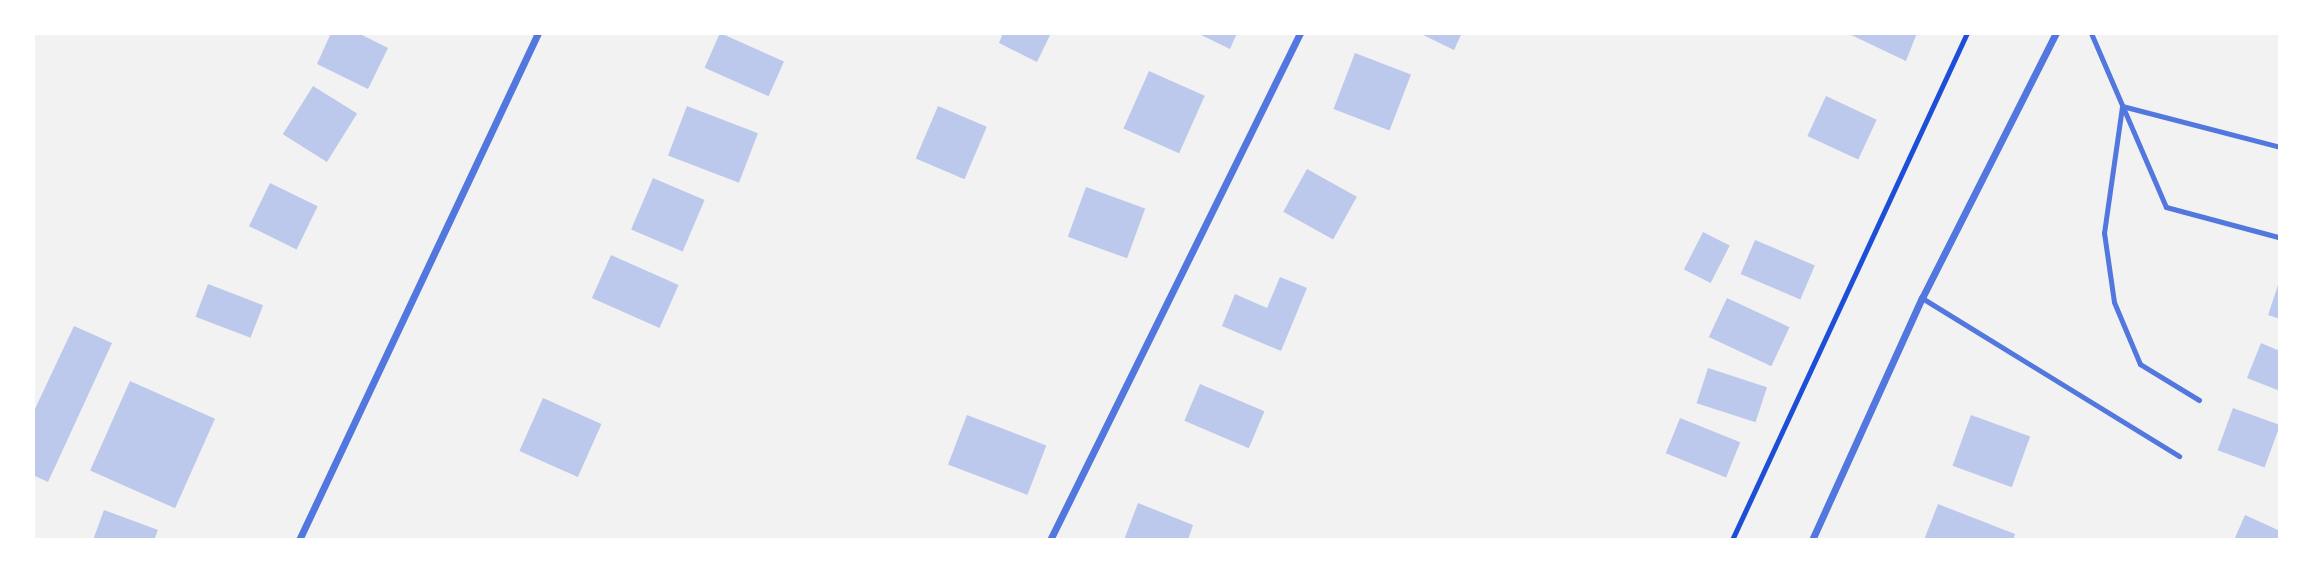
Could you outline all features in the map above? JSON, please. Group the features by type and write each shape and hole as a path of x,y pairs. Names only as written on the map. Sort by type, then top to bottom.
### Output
{"street":[{"path":"299,540 538,33"},
{"path":"1050,540 1300,33"},
{"path":"1812,540 1922,298 2056,33"}],"lane":[{"path":"2091,33 2166,207 2278,237"},
{"path":"2122,106 2280,147"},
{"path":"2122,106 2104,233 2114,302 2140,364 2199,400"},
{"path":"1922,298 2179,456"}],"path":[{"path":"1732,540 1967,33"}],"building":[{"path":"331,33 358,33 388,48 368,89 317,64"},
{"path":"720,33 784,61 768,96 705,68"},
{"path":"1003,33 1051,33 1037,62 999,43"},
{"path":"1197,33 1237,33 1230,49"},
{"path":"1419,33 1462,33 1454,50"},
{"path":"1847,33 1917,33 1906,61"},
{"path":"1355,53 1411,75 1390,131 1333,109"},
{"path":"1149,71 1205,96 1179,153 1123,129"},
{"path":"313,86 357,114 327,162 283,134"},
{"path":"1826,96 1877,120 1858,160 1807,136"},
{"path":"687,106 758,133 739,183 668,155"},
{"path":"938,106 987,127 965,179 916,158"},
{"path":"1307,169 1357,197 1333,239 1283,212"},
{"path":"653,178 705,200 683,251 631,230"},
{"path":"270,183 318,206 297,249 249,226"},
{"path":"1086,187 1145,209 1127,258 1068,237"},
{"path":"1703,232 1730,246 1711,283 1684,269"},
{"path":"1755,240 1815,265 1800,299 1741,274"},
{"path":"611,255 679,285 659,328 592,298"},
{"path":"1280,277 1307,288 1281,351 1222,326 1235,294 1267,308"},
{"path":"2280,282 2280,319 2268,315"},
{"path":"208,284 263,305 251,338 195,317"},
{"path":"1727,298 1790,327 1771,366 1709,337"},
{"path":"74,326 112,343 48,482 33,475 33,413"},
{"path":"2261,343 2280,351 2280,391 2247,378"},
{"path":"1708,368 1767,387 1756,422 1697,403"},
{"path":"130,381 215,419 175,508 90,471"},
{"path":"1200,384 1264,411 1249,448 1184,421"},
{"path":"543,398 601,424 578,477 519,451"},
{"path":"2233,408 2280,425 2265,467 2218,450"},
{"path":"967,415 1046,445 1027,495 948,464"},
{"path":"1971,415 2030,437 2012,487 1953,466"},
{"path":"1680,418 1740,442 1726,478 1666,453"},
{"path":"1138,503 1193,525 1188,540 1124,540"},
{"path":"1938,504 2015,534 2013,540 1924,540"},
{"path":"104,510 158,530 154,540 93,540"},
{"path":"2245,515 2280,531 2280,540 2234,540"}]}
